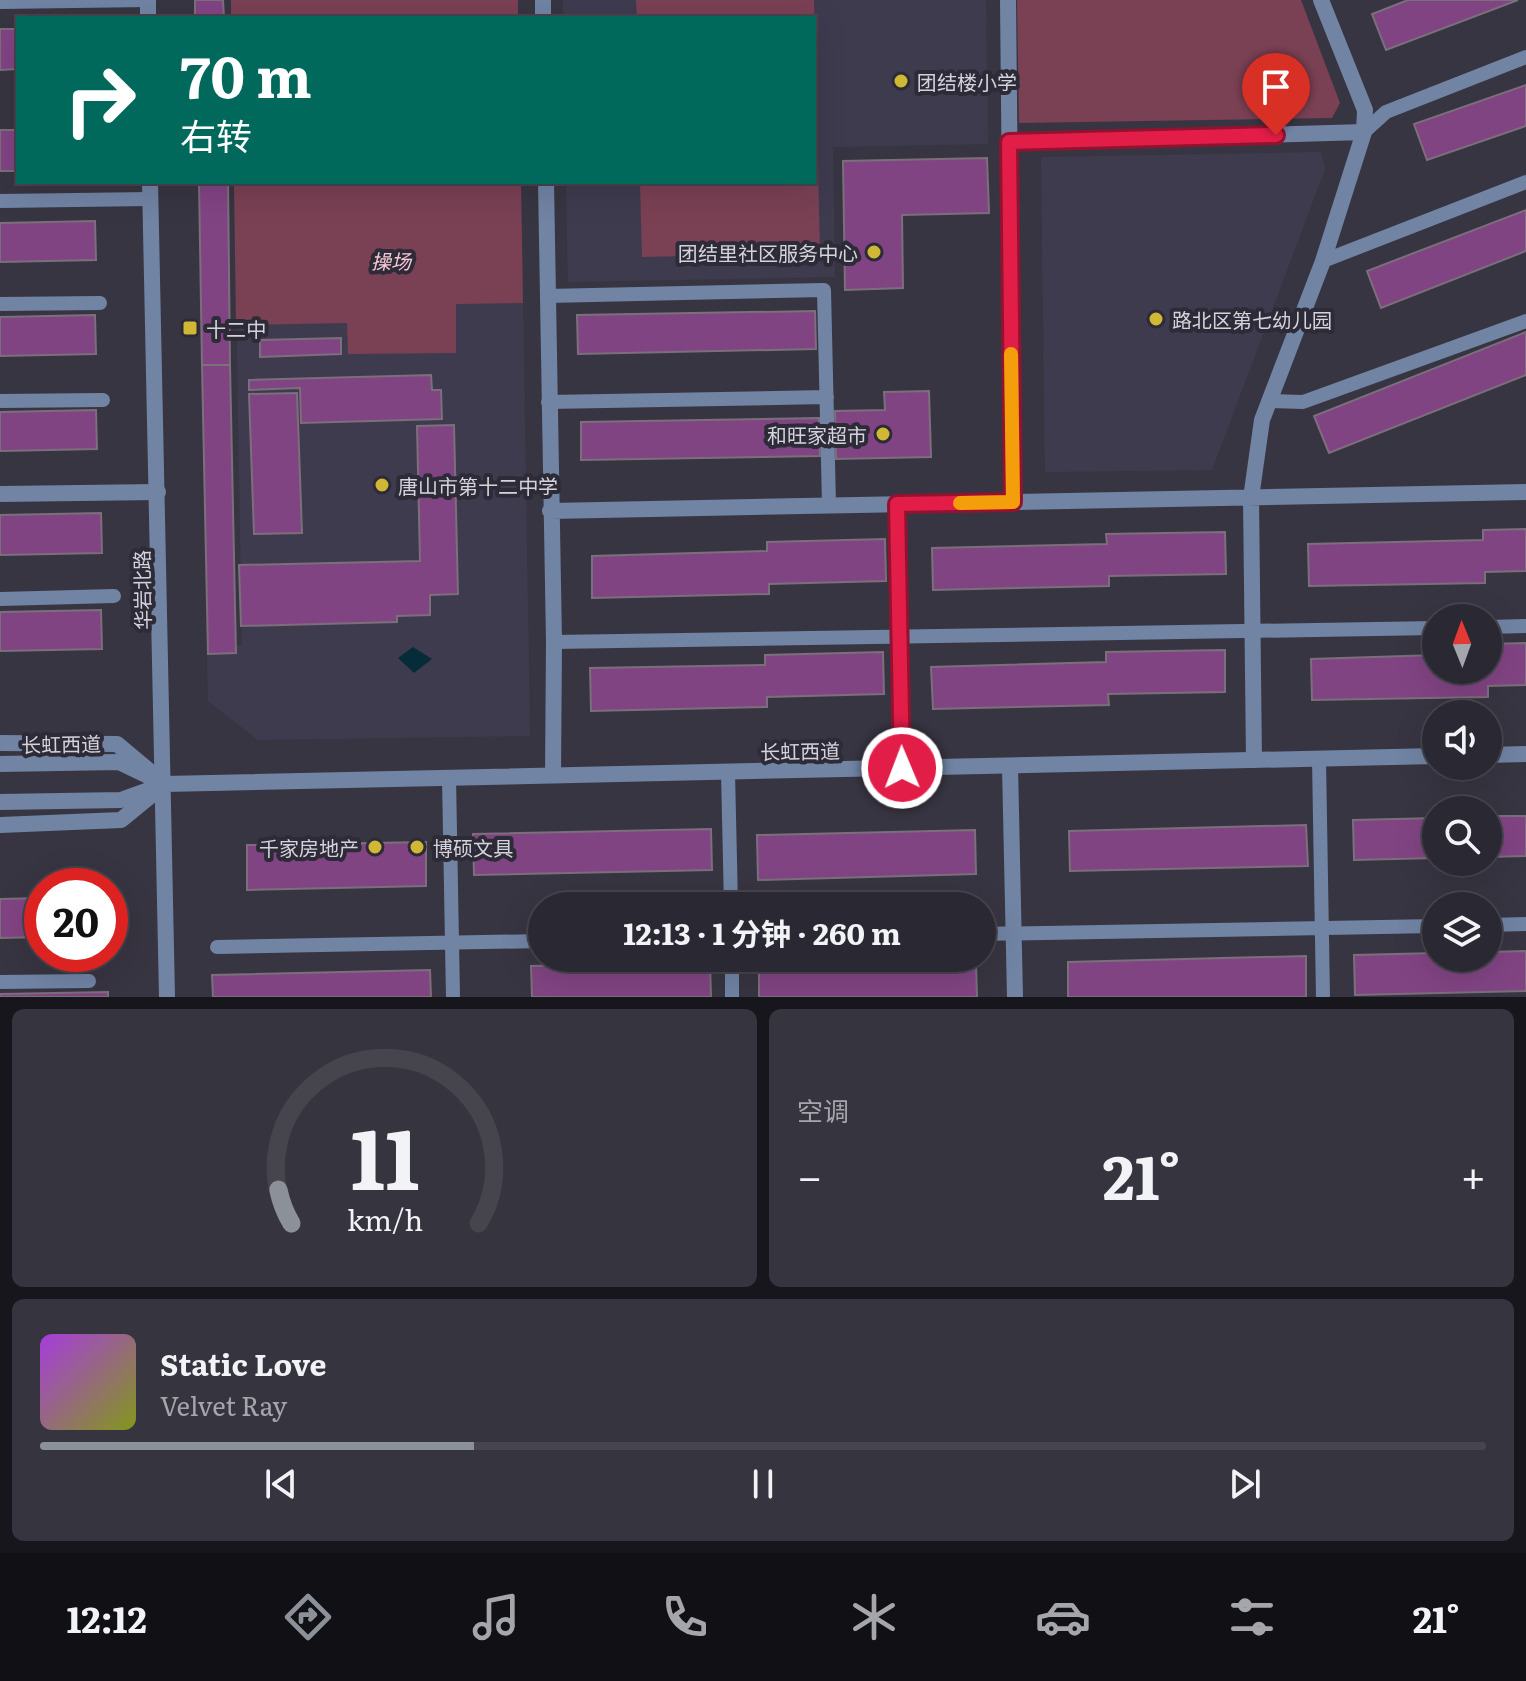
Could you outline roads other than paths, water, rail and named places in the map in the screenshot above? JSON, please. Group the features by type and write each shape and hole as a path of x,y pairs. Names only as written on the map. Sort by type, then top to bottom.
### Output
{"street":[{"path":"1008,0 1013,502"},
{"path":"1254,760 1251,498 1262,420 1323,261 1364,132 1365,110 1321,0"},
{"path":"1009,142 1364,132"},
{"name":"华岩北路","path":"150,184 165,784 167,997"},
{"path":"546,184 554,642 553,775"},
{"path":"0,494 158,492"},
{"path":"550,511 1526,492"},
{"path":"0,743 117,744 165,784 121,820 0,825"},
{"path":"1502,755 1526,754"},
{"name":"长虹西道","path":"0,802 121,800 165,784 1422,756"},
{"name":"长虹西道","path":"0,764 119,762 165,784"},
{"path":"1010,766 1015,997"}],"lane":[{"path":"0,2 148,0"},
{"path":"1364,132 1386,112 1526,57"},
{"path":"1323,261 1526,182"},
{"path":"0,201 150,199"},
{"path":"547,296 824,290 829,505"},
{"path":"0,304 100,303"},
{"path":"1270,401 1303,402 1526,321"},
{"path":"548,402 827,397"},
{"path":"0,401 103,400"},
{"path":"897,504 902,768"},
{"path":"0,599 114,596"},
{"path":"1502,627 1526,626"},
{"path":"554,642 1422,628"},
{"path":"1319,759 1323,997"},
{"path":"728,772 731,892"},
{"path":"449,778 453,997"},
{"path":"1502,925 1526,924"},
{"path":"996,934 1422,926"},
{"path":"217,947 528,941"},
{"path":"732,972 732,997"},
{"path":"0,982 89,981"}],"water":[{"path":"413,647 432,659 414,673 398,658"}],"place":[{"name":"团结楼小学","path":"901,81"},
{"name":"团结里社区服务中心","path":"874,252"},
{"name":"路北区第七幼儿园","path":"1156,319"},
{"name":"十二中","path":"190,328"},
{"name":"和旺家超市","path":"883,434"},
{"name":"唐山市第十二中学","path":"382,485"},
{"name":"千家房地产","path":"375,847"},
{"name":"博硕文具","path":"417,847"}],"park label":[{"name":"操场","path":"391,260"}]}
